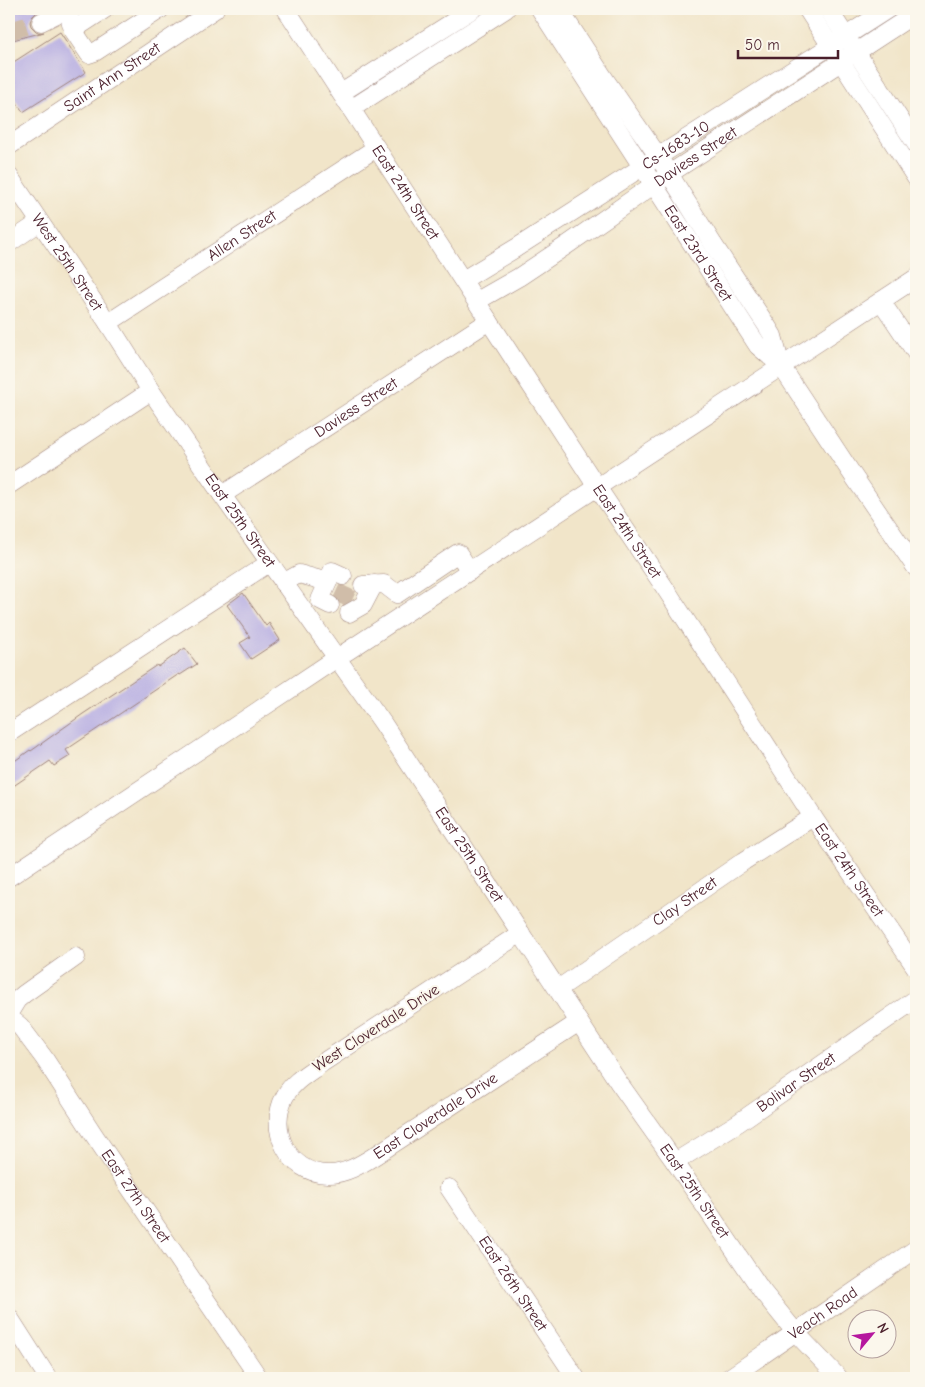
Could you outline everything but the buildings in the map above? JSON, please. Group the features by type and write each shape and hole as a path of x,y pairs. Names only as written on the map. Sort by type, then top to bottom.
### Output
{"street":[{"path":"34,24 67,9 73,30 89,54 161,9"},
{"path":"73,30 105,9"},
{"name":"Saint Ann Street","path":"9,146 216,9"},
{"name":"East 24th Street","path":"286,9 597,487 673,599 813,817 916,968"},
{"path":"341,94 473,9"},
{"path":"351,109 506,9"},
{"name":"East 23rd Street","path":"540,9 758,346 781,366 916,568"},
{"name":"East 23rd Street","path":"559,9 658,156 767,326 773,336 781,366"},
{"path":"807,9 916,178"},
{"path":"828,9 916,144"},
{"name":"Cs-1683-10","path":"463,280 516,248 888,9"},
{"name":"Daviess Street","path":"477,301 519,277 669,174 916,12"},
{"name":"Allen Street","path":"108,323 376,148"},
{"name":"West 25th Street","path":"9,176 108,323"},
{"path":"9,243 40,222"},
{"path":"9,877 337,658 916,278"},
{"path":"881,301 916,353"},
{"name":"Daviess Street","path":"222,495 489,321"},
{"name":"East 25th Street","path":"108,323 151,391 222,495 382,722 619,1084 675,1162 762,1291 796,1333 839,1378"},
{"path":"9,485 151,391"},
{"path":"362,597 384,584 397,594 458,553 470,571"},
{"path":"9,733 269,563"},
{"path":"283,583 299,574 333,588"},
{"name":"Clay Street","path":"558,989 744,861 813,817"},
{"name":"West Cloverdale Drive","path":"286,1152 279,1134 278,1117 285,1095 294,1083 521,933"},
{"path":"9,1015 17,1000 76,957"},
{"name":"Bolivar Street","path":"675,1162 738,1123 916,999"},
{"name":"East 27th Street","path":"9,1015 20,1026 44,1058 259,1378"},
{"name":"East Cloverdale Drive","path":"286,1152 304,1168 316,1173 342,1172 356,1166 376,1156 579,1022"},
{"name":"East 26th Street","path":"449,1188 576,1378"},
{"name":"Veach Road","path":"729,1378 916,1249"},
{"path":"9,1317 48,1378"}],"tunnel":[{"path":"9,31 30,25"},
{"path":"336,592 355,601"}]}
